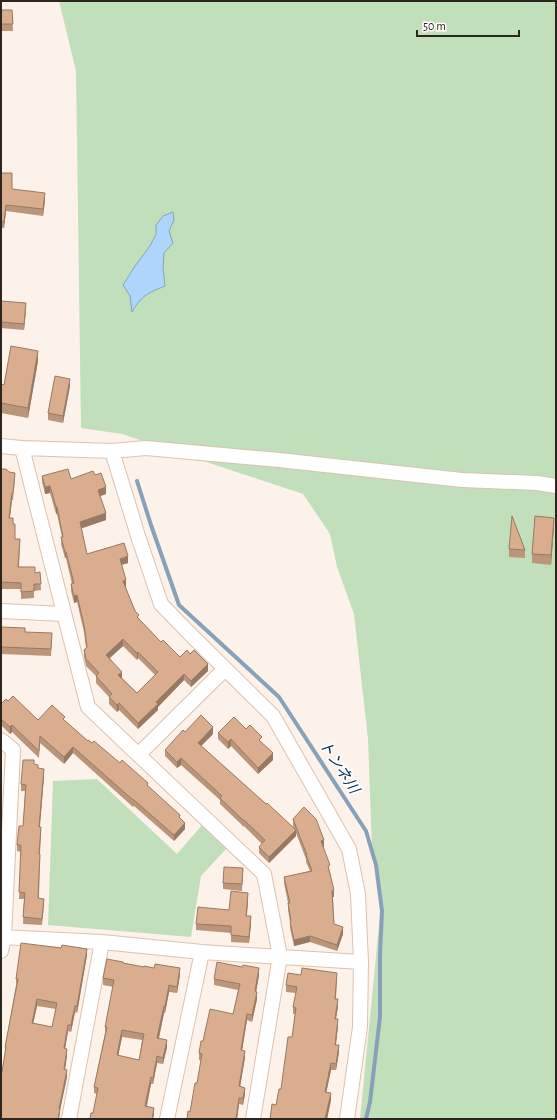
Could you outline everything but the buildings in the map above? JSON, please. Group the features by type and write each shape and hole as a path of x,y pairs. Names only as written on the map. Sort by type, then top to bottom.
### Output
{"street":[{"path":"1,446 112,451 146,448 279,460 462,480 537,483 556,486"},
{"path":"22,448 88,707 264,874 280,956 253,1119"},
{"path":"112,451 161,604 188,633 273,716 349,849 358,894 361,962 360,1027 347,1119"},
{"path":"1,611 64,614"},
{"path":"139,754 225,669"},
{"path":"1,740 13,750 1,951"},
{"path":"2,937 102,942 202,952 361,962"},
{"path":"69,1119 102,942"},
{"path":"167,1119 202,952"}],"green space":[{"path":"59,1 556,1 556,1119 360,1119 382,895 372,850 368,739 354,614 337,567 330,534 303,494 122,434 81,428 76,71"},
{"path":"97,779 177,854 202,825 227,848 201,876 191,937 48,925 53,781"}],"water":[{"path":"173,212 174,220 169,231 173,243 164,253 163,268 165,286 142,298 132,312 130,296 123,285 150,246 156,234 156,225 163,216"}],"waterway":[{"name":"トンネ川","path":"137,481 179,605 279,697 366,831 376,865 382,911 380,1017 370,1102 366,1119"}]}
